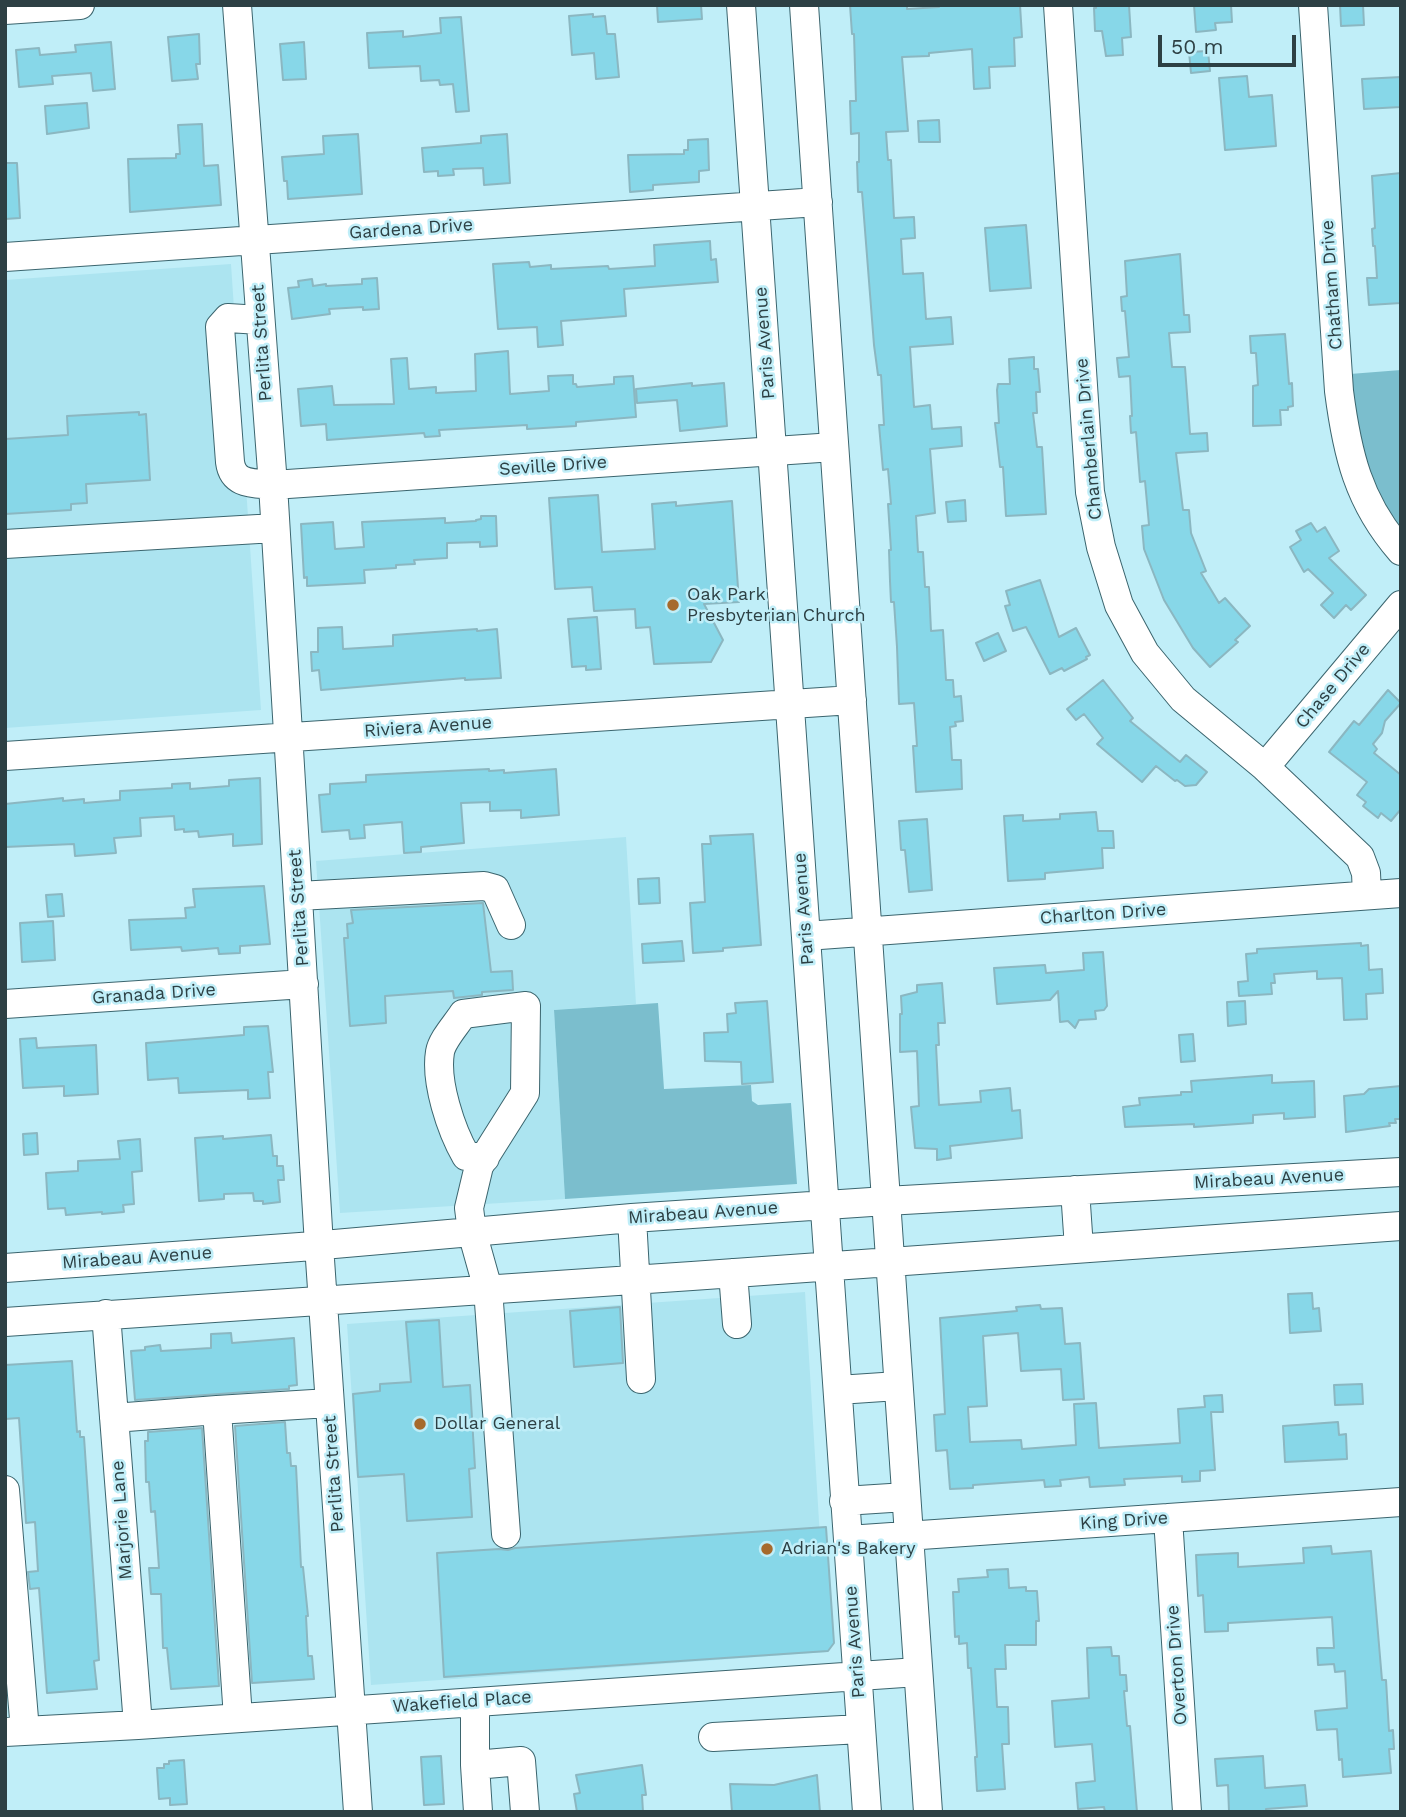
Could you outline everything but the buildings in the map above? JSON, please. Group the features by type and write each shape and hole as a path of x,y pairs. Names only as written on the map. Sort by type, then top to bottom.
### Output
{"street":[{"path":"5,10 80,5"},
{"name":"Perlita Street","path":"237,5 273,485 322,1300 358,1812"},
{"name":"Paris Avenue","path":"741,5 829,1266 823,1318 838,1390 867,1812"},
{"path":"804,5 928,1812"},
{"name":"Chamberlain Drive","path":"1058,5 1090,492 1101,547 1119,606 1145,653 1182,698 1265,767 1360,857 1366,873 1367,895"},
{"name":"Chatham Drive","path":"1313,5 1338,377 1346,443 1355,475 1372,510 1401,551"},
{"name":"Gardena Drive","path":"5,257 817,202"},
{"name":"Seville Drive","path":"260,320 228,318 220,327 229,449 234,476 240,481 273,485 834,447"},
{"path":"5,544 275,528"},
{"name":"Chase Drive","path":"1265,767 1401,604"},
{"name":"Riviera Avenue","path":"5,756 852,700"},
{"path":"298,896 484,886 495,889 511,925"},
{"name":"Charlton Drive","path":"806,936 1401,893"},
{"name":"Granada Drive","path":"5,1004 304,984"},
{"path":"485,1158 466,1156 458,1142 445,1104 440,1073 440,1049 463,1014 526,1006 525,1093 485,1158 480,1166 469,1208 472,1232 488,1289 506,1534"},
{"name":"Mirabeau Avenue","path":"5,1268 886,1200 1401,1172"},
{"path":"1075,1190 1079,1248"},
{"path":"632,1218 641,1379"},
{"path":"5,1322 1401,1226"},
{"path":"733,1273 737,1324"},
{"name":"Marjorie Lane","path":"106,1314 138,1725"},
{"path":"838,1390 898,1386"},
{"path":"114,1418 329,1403"},
{"path":"216,1410 238,1718"},
{"path":"5,1490 15,1731"},
{"path":"845,1502 906,1496"},
{"name":"King Drive","path":"848,1540 1401,1502"},
{"name":"Overton Drive","path":"1168,1518 1187,1812"},
{"name":"Wakefield Place","path":"15,1731 918,1672"},
{"path":"475,1702 478,1812"},
{"path":"713,1737 861,1729"},
{"path":"475,1765 522,1761 525,1812"}],"shaded area":[{"path":"231,264 261,710 5,728 5,280"},
{"path":"1401,370 1401,534 1362,463 1350,374"},
{"path":"626,837 636,1004 554,1010 565,1199 340,1213 316,861"},
{"path":"658,1003 664,1089 751,1085 752,1101 758,1105 791,1103 797,1184 565,1199 554,1010"},
{"path":"805,1292 827,1652 371,1685 347,1324"}],"place":[{"name":"Oak Park Presbyterian Church","path":"673,605"},
{"name":"Dollar General","path":"420,1424"},
{"name":"Adrian's Bakery","path":"767,1549"}]}
